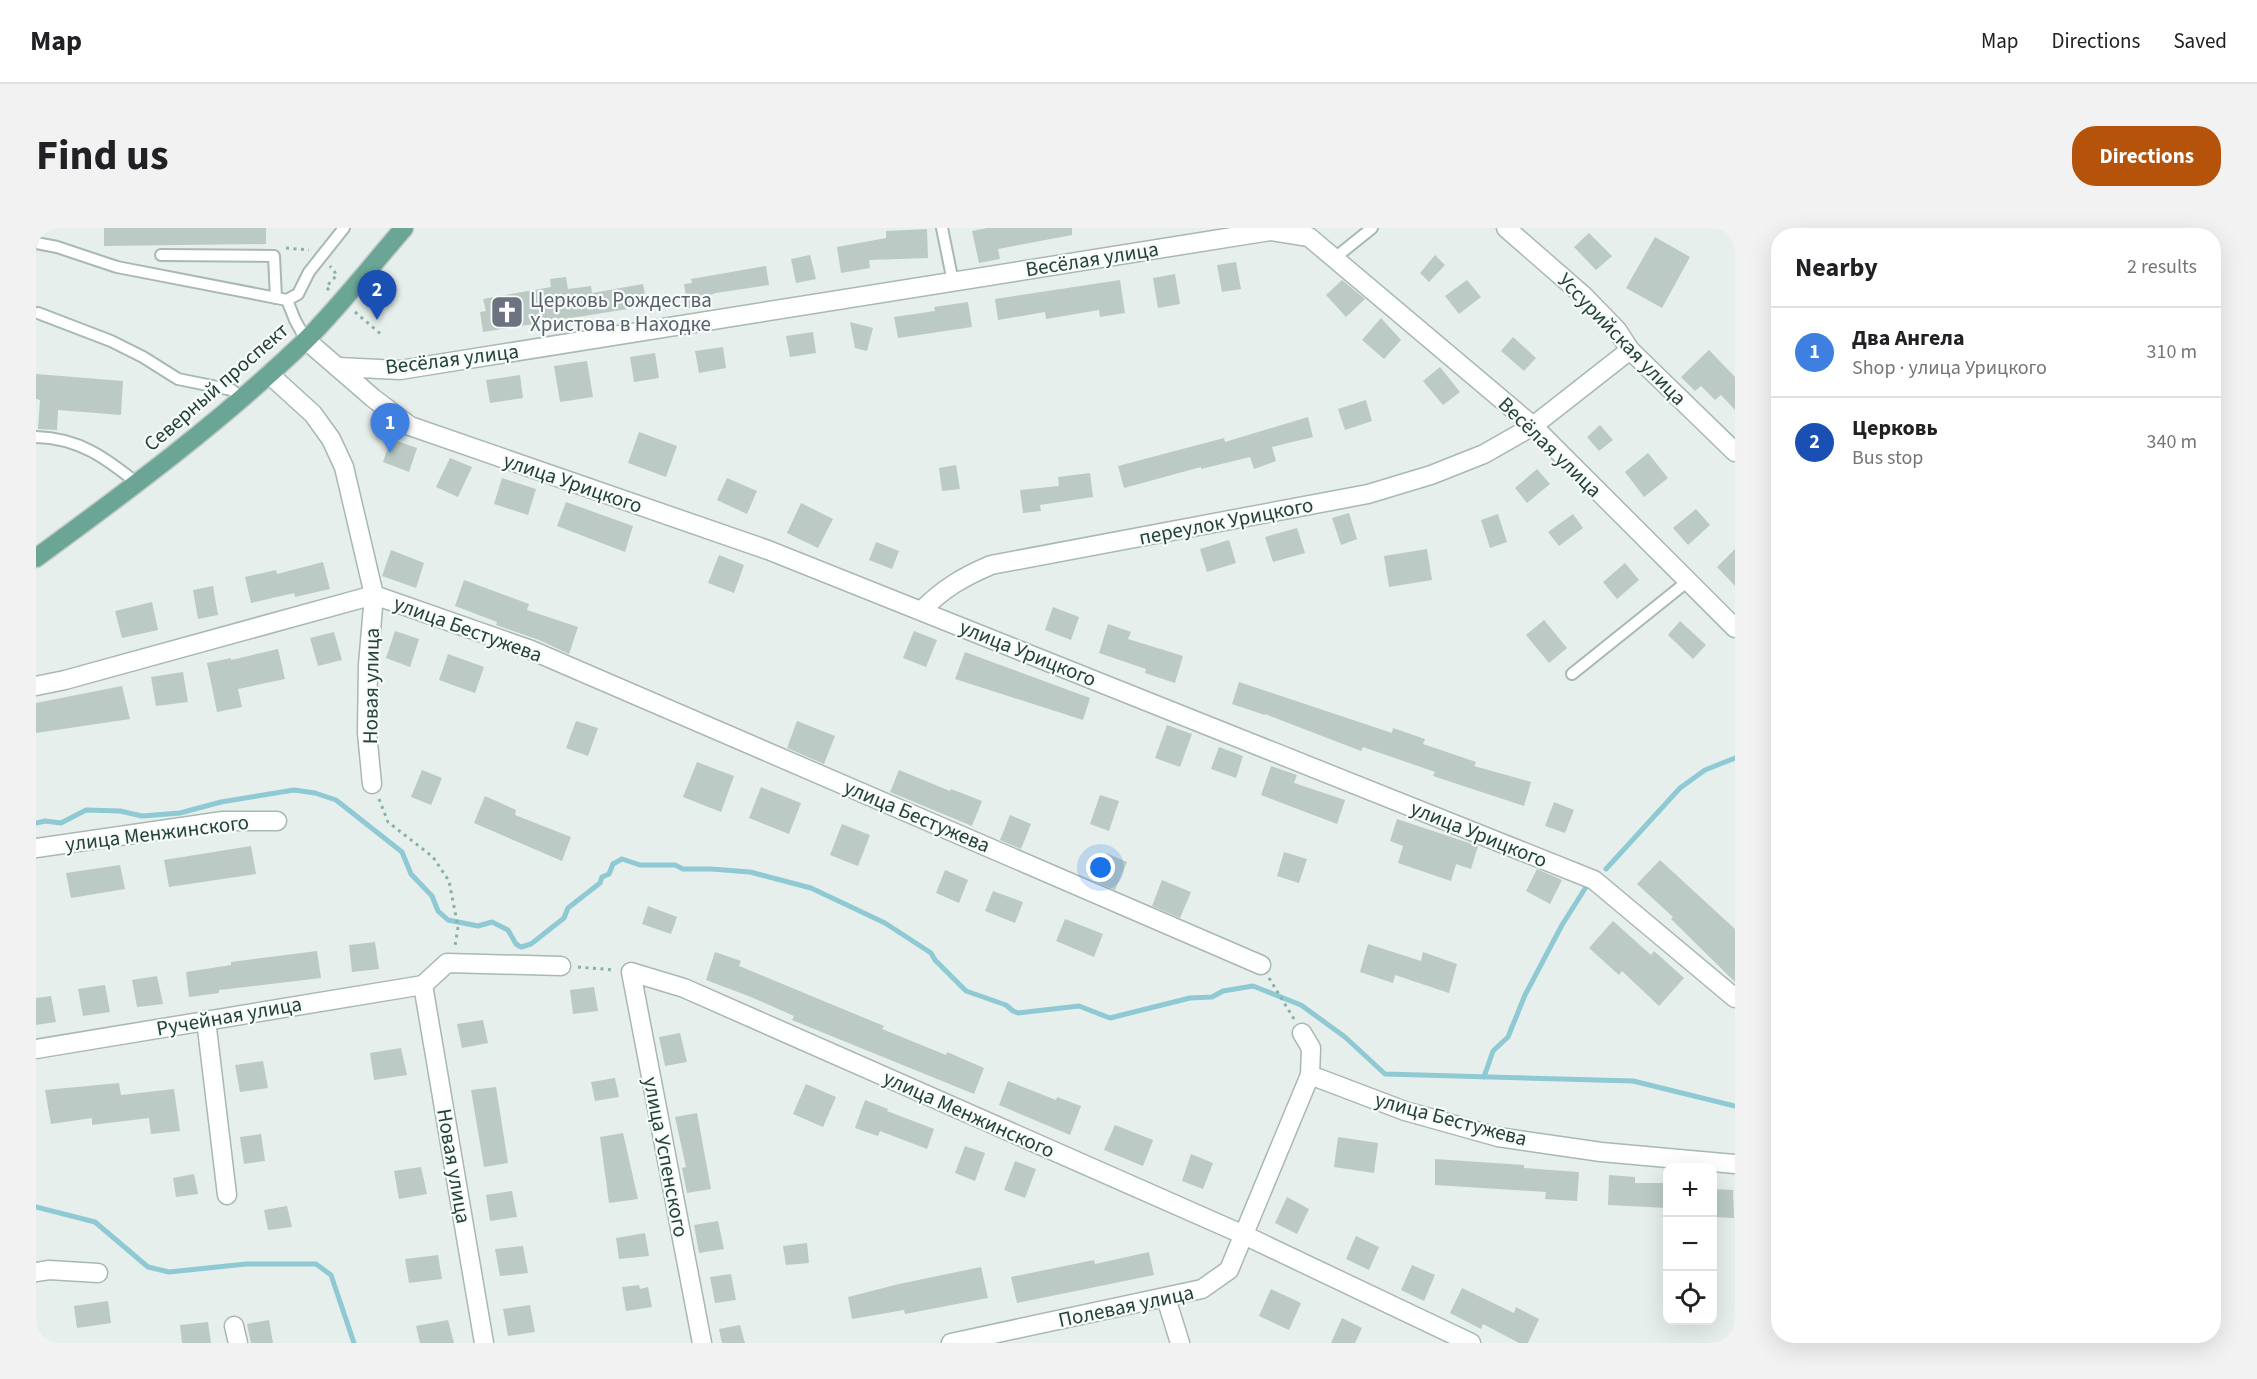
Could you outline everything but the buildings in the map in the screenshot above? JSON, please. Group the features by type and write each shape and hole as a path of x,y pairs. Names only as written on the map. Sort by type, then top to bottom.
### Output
{"main road":[{"name":"Северный проспект","path":"37,555 138,483 242,399 306,340 404,228"}],"street":[{"name":"Уссурийская улица","path":"1506,228 1584,296 1617,330 1630,350 1735,452"},
{"name":"Весёлая улица","path":"338,367 400,370 1270,231 1309,237 1336,257 1533,426 1735,628"},
{"name":"улица Урицкого","path":"306,340 373,398 410,426 768,550 1594,880 1735,998"},
{"name":"переулок Урицкого","path":"922,610 942,591 963,577 991,565 1368,494 1431,476 1484,454 1533,426 1630,350"},
{"name":"Новая улица","path":"269,374 313,414 330,439 344,467 374,595 368,665 367,733 372,784"},
{"name":"улица Бестужева","path":"36,686 374,595 531,650 1262,965"},
{"name":"улица Менжинского","path":"36,848 223,821 277,821"},
{"path":"423,985 447,963 561,966"},
{"name":"улица Менжинского","path":"631,972 684,988 1244,1235 1471,1343"},
{"name":"улица Успенского","path":"631,972 702,1343"},
{"name":"Новая улица","path":"423,985 484,1343"},
{"name":"Ручейная улица","path":"36,1049 423,985"},
{"path":"206,1020 227,1195"},
{"path":"1302,1033 1311,1048 1310,1075"},
{"name":"улица Бестужева","path":"1310,1075 1405,1111 1498,1137 1601,1152 1735,1164"},
{"name":"Полевая улица","path":"951,1343 1202,1289 1229,1270 1310,1075"},
{"path":"36,1272 48,1270 98,1273"},
{"path":"1166,1298 1180,1343"}],"lane":[{"path":"36,243 57,247 117,267 282,299 298,294 309,272 344,228"},
{"path":"942,228 953,282"},
{"path":"1336,257 1372,228"},
{"path":"161,255 274,256 282,299 306,340"},
{"path":"38,313 119,345 178,379 232,390 242,399"},
{"path":"36,437 52,437 98,453 138,483"},
{"path":"1572,674 1688,581"}],"path":[{"path":"372,784 388,822 433,857 449,880 458,927"},
{"path":"1262,965 1302,1033"},
{"path":"561,966 631,972"}],"waterway":[{"path":"1606,869 1680,788 1705,770 1735,758"},
{"path":"36,823 45,821 61,823 86,810 120,811 142,816 180,813 221,802 294,790 315,793 336,800 402,852 411,874 432,896 438,911 448,920 478,926 492,922 508,930 516,944 521,947 531,944 564,918 568,908 600,883 602,877 609,874 613,864 622,859 640,865 675,865 683,869 750,872 811,888 885,923 931,953 935,960 966,991 1006,1005 1018,1013 1079,1006 1110,1018 1190,998 1212,997 1223,991 1253,986 1301,1005 1345,1037 1385,1074 1633,1081 1735,1106"},
{"path":"1484,1077 1493,1051 1508,1037 1525,995 1562,925 1586,887"},
{"path":"36,1207 95,1222 148,1267 169,1272 246,1264 316,1264 331,1275 354,1343"}],"place":[{"name":"Церковь Рождества Христова в Находке","path":"507,312"},
{"name":"Церковь","path":"377,320"},
{"name":"Два Ангела","path":"390,453"}]}
